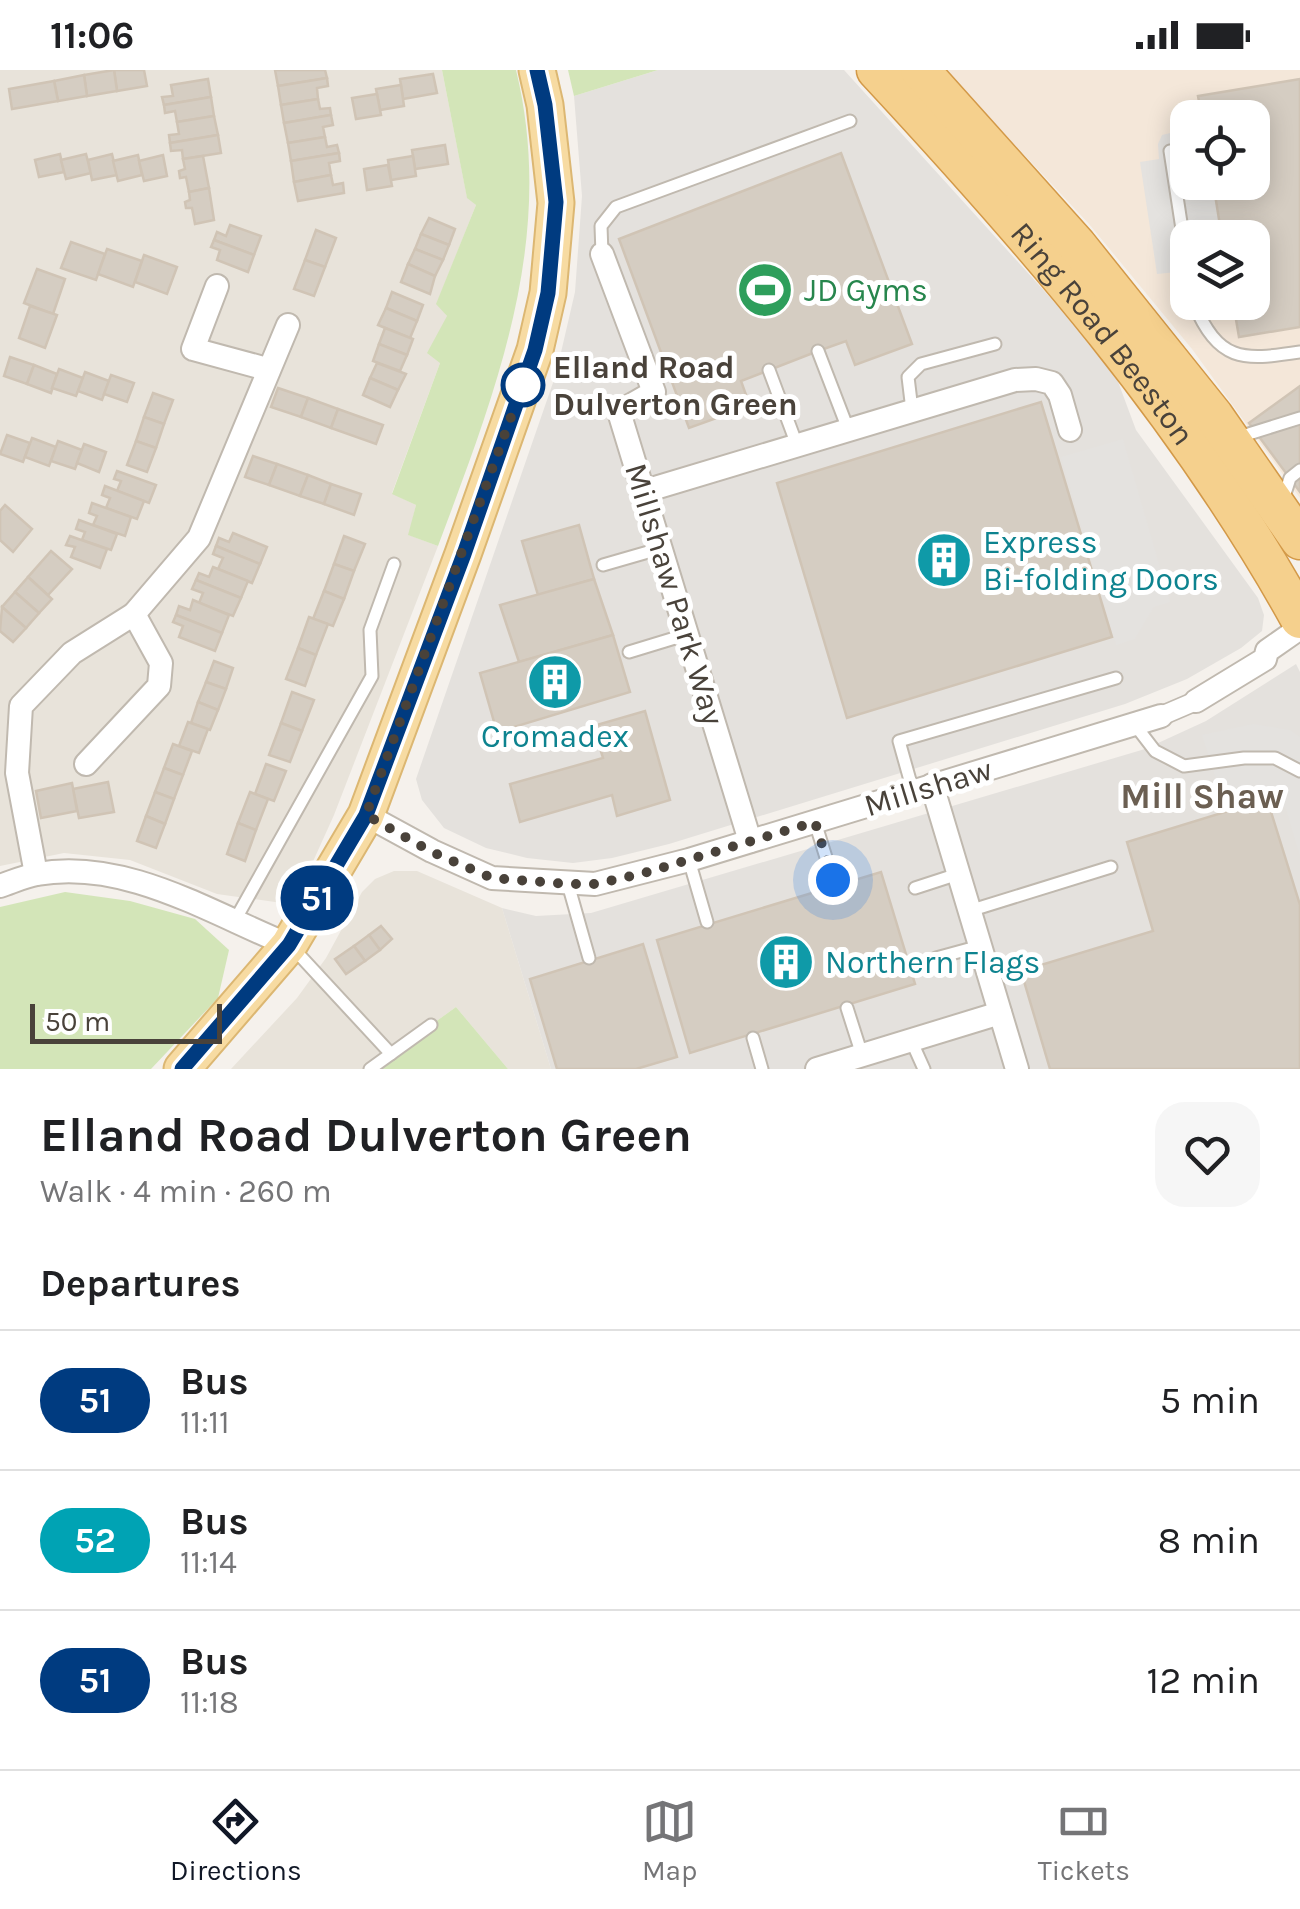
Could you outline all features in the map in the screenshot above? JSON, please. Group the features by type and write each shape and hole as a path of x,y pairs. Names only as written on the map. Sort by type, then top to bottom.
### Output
{"highway":[{"name":"Ring Road Beeston","path":"876,70 1059,277 1162,405 1242,520 1300,619"},
{"name":"Ring Road Beeston","path":"920,70 1077,245 1230,438 1290,525"}],"main road":[{"path":"182,1069 289,945 366,815 535,350 548,293 556,202 537,70"}],"street":[{"name":"Millshaw Park Way","path":"602,254 654,392 619,412 750,841"},
{"path":"217,286 193,349 268,369"},
{"path":"36,874 17,772 10,701 72,653 134,614 199,538 288,325"},
{"path":"645,491 1016,380 1052,383 1060,395 1070,430"},
{"path":"86,764 160,686 161,663 134,614"},
{"name":"Millshaw","path":"366,815 432,852 492,878 595,884 689,860 1161,716 1196,702 1266,659 1267,652 1300,628"},
{"path":"922,788 958,874 1017,1069"},
{"path":"0,886 36,874 80,872 136,880 289,945"},
{"path":"817,1069 1000,1013"}],"lane":[{"path":"602,254 601,226 616,207 850,121"},
{"path":"1202,320 1210,336 1236,356 1254,359 1300,352"},
{"path":"912,410 908,377 921,364 994,344"},
{"path":"818,351 848,429"},
{"path":"769,370 797,445"},
{"path":"1230,438 1258,434 1300,418"},
{"path":"1290,525 1290,478 1300,470"},
{"path":"603,565 662,548"},
{"path":"234,922 372,676 370,630 394,564"},
{"path":"629,652 688,634"},
{"path":"922,788 899,741 1116,678"},
{"path":"1135,725 1155,751 1184,766 1274,758 1300,771"},
{"path":"815,822 833,880"},
{"path":"689,860 707,922"},
{"path":"970,911 1111,867"},
{"path":"915,888 958,874"},
{"path":"568,884 589,958"},
{"path":"289,945 392,1054"},
{"path":"936,958 980,946"},
{"path":"847,1008 862,1055"},
{"path":"370,1069 432,1025"},
{"path":"753,1038 762,1069"},
{"path":"912,1040 924,1069"}],"shaded area":[{"path":"0,70 442,70 467,197 476,205 437,303 447,316 440,363 392,493 416,505 409,535 438,546 334,815 301,888 282,903 217,894 130,860 64,853 0,866"},
{"path":"658,70 844,70 1056,304 1117,379 1136,430 1258,598 1264,615 1262,631 1187,679 1125,704 612,858 573,863 527,858 486,848 444,828 422,800 416,779 556,374 575,292 582,196 574,96"},
{"path":"945,70 1300,70 1300,498 1192,349 1089,224"},
{"path":"1170,133 1170,200 1216,200 1219,220 1170,220 1170,273 1157,274 1140,162 1159,159 1162,135"},
{"path":"1123,439 1170,602 1154,607 1135,639 1116,645 1061,457"},
{"path":"1296,664 1300,672 1300,1069 551,1069 502,908 536,916 591,913 1145,749 1206,721"},
{"path":"1253,724 1290,730 1300,737 1300,856 1286,809 1268,792 1252,786 1220,791 1202,735"},
{"path":"394,871 417,871 502,908 551,1069 508,1069 456,1007 370,1069 231,1069 297,998 326,958 362,892 375,879"}],"green space":[{"path":"442,70 516,70 527,132 529,193 525,254 499,372 438,546 408,535 416,505 392,494 440,363 427,353 447,316 436,304 476,205 467,198"},
{"path":"568,70 658,70 574,96"},
{"path":"65,892 130,901 195,919 229,950 218,998 151,1069 0,1069 0,907"},
{"path":"456,1007 508,1069 370,1069"}],"building":[{"path":"114,70 144,70 147,86 117,91"},
{"path":"114,70 117,91 87,96 84,75"},
{"path":"275,70 325,70 327,78 278,86"},
{"path":"433,74 437,93 403,99 400,79"},
{"path":"84,75 87,96 58,101 54,81"},
{"path":"327,78 328,86 317,88 318,99 281,105 278,86"},
{"path":"208,79 211,97 164,105 162,97 173,96 171,85"},
{"path":"1300,79 1300,327 1239,337 1236,320 1270,320 1270,220 1219,220 1216,200 1270,200 1270,100 1199,100 1198,96"},
{"path":"54,81 58,101 12,109 9,89"},
{"path":"401,85 404,106 380,110 376,89"},
{"path":"377,94 381,115 356,119 352,98"},
{"path":"211,97 214,116 177,122 175,111 165,113 164,105"},
{"path":"318,99 320,109 330,108 331,115 284,123 281,105"},
{"path":"331,115 333,125 323,127 325,137 288,143 284,123"},
{"path":"214,116 218,135 170,143 169,135 179,134 177,122"},
{"path":"218,135 221,153 183,159 182,150 171,151 170,143"},
{"path":"325,137 327,147 337,145 339,153 291,161 288,143"},
{"path":"445,145 448,164 415,169 412,150"},
{"path":"339,153 340,161 329,163 331,175 294,182 291,161"},
{"name":"JD Gyms","path":"841,153 912,344 855,365 846,341 818,351 741,381 750,406 689,428 619,239"},
{"path":"60,154 64,172 39,177 35,160"},
{"path":"86,154 91,173 66,179 61,160"},
{"path":"112,154 117,175 92,180 88,160"},
{"path":"138,155 142,175 118,181 113,161"},
{"path":"163,155 167,176 144,181 139,161"},
{"path":"203,156 209,188 189,192 186,177 180,178 179,171 185,169 183,159"},
{"path":"413,156 416,176 391,180 388,160"},
{"path":"388,165 392,186 367,190 364,169"},
{"path":"331,175 333,185 343,183 344,193 298,201 294,182"},
{"path":"209,188 214,220 195,224 192,208 186,208 185,202 190,200 189,192"},
{"path":"429,218 455,229 449,245 421,234"},
{"path":"230,225 261,236 254,255 214,240 217,232 226,236"},
{"path":"316,230 336,238 325,267 305,260"},
{"path":"421,234 449,245 443,260 415,249"},
{"path":"214,240 254,255 248,272 217,260 220,250 211,247"},
{"path":"71,242 105,254 96,280 61,268"},
{"path":"107,249 142,261 133,287 98,274"},
{"path":"415,249 443,260 435,276 408,264"},
{"path":"144,255 177,267 167,294 135,282"},
{"path":"305,260 325,267 314,296 294,289"},
{"path":"408,264 435,276 430,294 401,282"},
{"path":"37,269 65,279 53,314 24,303"},
{"path":"392,292 423,305 417,321 386,308"},
{"path":"30,306 57,315 45,348 19,338"},
{"path":"386,308 417,321 410,338 378,325"},
{"path":"385,328 413,339 407,355 379,344"},
{"path":"379,344 407,355 400,371 373,361"},
{"path":"10,357 34,365 27,384 4,376"},
{"path":"377,363 406,374 398,390 370,378"},
{"path":"34,365 57,374 51,393 27,384"},
{"path":"59,369 83,378 76,396 52,388"},
{"path":"85,372 109,381 102,400 78,391"},
{"path":"111,375 134,383 127,402 104,394"},
{"path":"370,378 398,390 390,407 363,395"},
{"path":"1300,386 1300,492 1249,423"},
{"path":"278,388 308,398 301,417 271,407"},
{"path":"153,393 173,400 164,424 144,417"},
{"path":"308,398 338,409 331,428 301,417"},
{"name":"Express Bi-folding Doors","path":"1041,402 1112,637 847,718 777,483"},
{"path":"338,409 383,425 376,444 331,428"},
{"path":"144,417 164,424 156,448 136,441"},
{"path":"7,435 30,443 23,462 0,454"},
{"path":"32,438 56,447 49,466 25,457"},
{"path":"58,441 82,450 75,469 51,461"},
{"path":"136,441 156,448 147,472 127,465"},
{"path":"84,444 106,452 99,472 77,463"},
{"path":"253,456 277,464 269,485 245,477"},
{"path":"277,464 308,475 300,496 269,485"},
{"path":"117,471 156,485 149,503 117,491 121,481 114,479"},
{"path":"308,475 331,484 324,504 300,496"},
{"path":"331,484 361,494 354,515 324,504"},
{"path":"105,486 144,501 137,519 106,508 110,498 102,495"},
{"path":"92,503 131,517 125,536 93,525 97,516 89,513"},
{"path":"5,505 32,529 13,552 0,540 0,511"},
{"path":"79,520 117,534 111,550 82,540 85,532 76,529"},
{"path":"579,525 594,579 538,595 522,541"},
{"path":"233,533 267,547 260,564 216,546 219,538 229,542"},
{"path":"70,536 107,549 100,568 71,557 75,547 66,545"},
{"path":"344,536 365,544 354,571 334,564"},
{"path":"216,546 260,564 252,583 218,569 223,558 213,554"},
{"path":"51,551 72,569 48,595 28,577"},
{"path":"334,564 354,571 344,599 324,591"},
{"path":"213,567 248,581 241,598 196,580 199,573 209,577"},
{"path":"28,577 52,599 39,613 15,592"},
{"path":"594,579 613,635 519,662 500,605"},
{"path":"196,580 241,598 233,616 199,603 203,593 192,589"},
{"path":"324,591 344,599 333,626 313,619"},
{"path":"15,592 39,613 26,628 2,607"},
{"path":"193,600 229,615 222,633 176,615 179,606 190,610"},
{"path":"2,607 26,628 13,642 0,631"},
{"path":"176,615 222,633 215,651 179,637 183,626 173,622"},
{"path":"309,617 328,624 316,655 298,648"},
{"name":"Cromadex","path":"613,635 630,692 497,732 480,673"},
{"path":"298,648 316,655 305,686 286,679"},
{"path":"214,661 233,668 226,689 206,682"},
{"path":"206,682 226,689 218,710 198,702"},
{"path":"292,692 314,700 302,731 281,723"},
{"path":"198,702 218,710 210,730 191,723"},
{"path":"645,711 670,800 617,816 612,795 520,822 510,784 603,758 593,726"},
{"path":"188,722 208,729 199,753 179,746"},
{"path":"281,723 302,731 290,762 269,755"},
{"path":"173,744 192,751 183,775 164,768"},
{"path":"266,764 286,771 274,801 255,794"},
{"path":"164,768 183,775 174,799 155,792"},
{"path":"108,782 114,812 79,818 73,789"},
{"path":"72,783 77,811 41,818 36,791"},
{"path":"155,792 174,799 165,824 146,816"},
{"path":"250,792 268,799 256,830 238,823"},
{"path":"1267,799 1300,905 1300,1069 1050,1069 1021,971 1153,931 1127,842"},
{"path":"146,816 165,824 156,848 137,841"},
{"path":"238,823 256,830 245,861 227,854"},
{"name":"Northern Flags","path":"881,872 915,984 690,1053 657,940"},
{"path":"381,926 392,939 380,950 369,935"},
{"path":"369,935 380,950 365,961 354,946"},
{"path":"643,944 677,1057 636,1069 557,1069 530,979"},
{"path":"354,946 365,961 346,974 335,959"}],"bus line":[{"name":"51","path":"182,1069 289,945 366,815 464,554 535,350 548,293 556,202 537,70"}],"place":[{"name":"JD Gyms","path":"765,290"},
{"name":"Elland Road Dulverton Green","path":"523,385"},
{"name":"Express Bi-folding Doors","path":"944,560"},
{"name":"Cromadex","path":"555,682"},
{"name":"Northern Flags","path":"786,962"}],"district":[{"name":"Mill Shaw","path":"1202,796"}],"route":[{"path":"523,385 526,376 366,815 432,852 492,878 568,884 595,884 641,874 815,822 833,880"}]}
